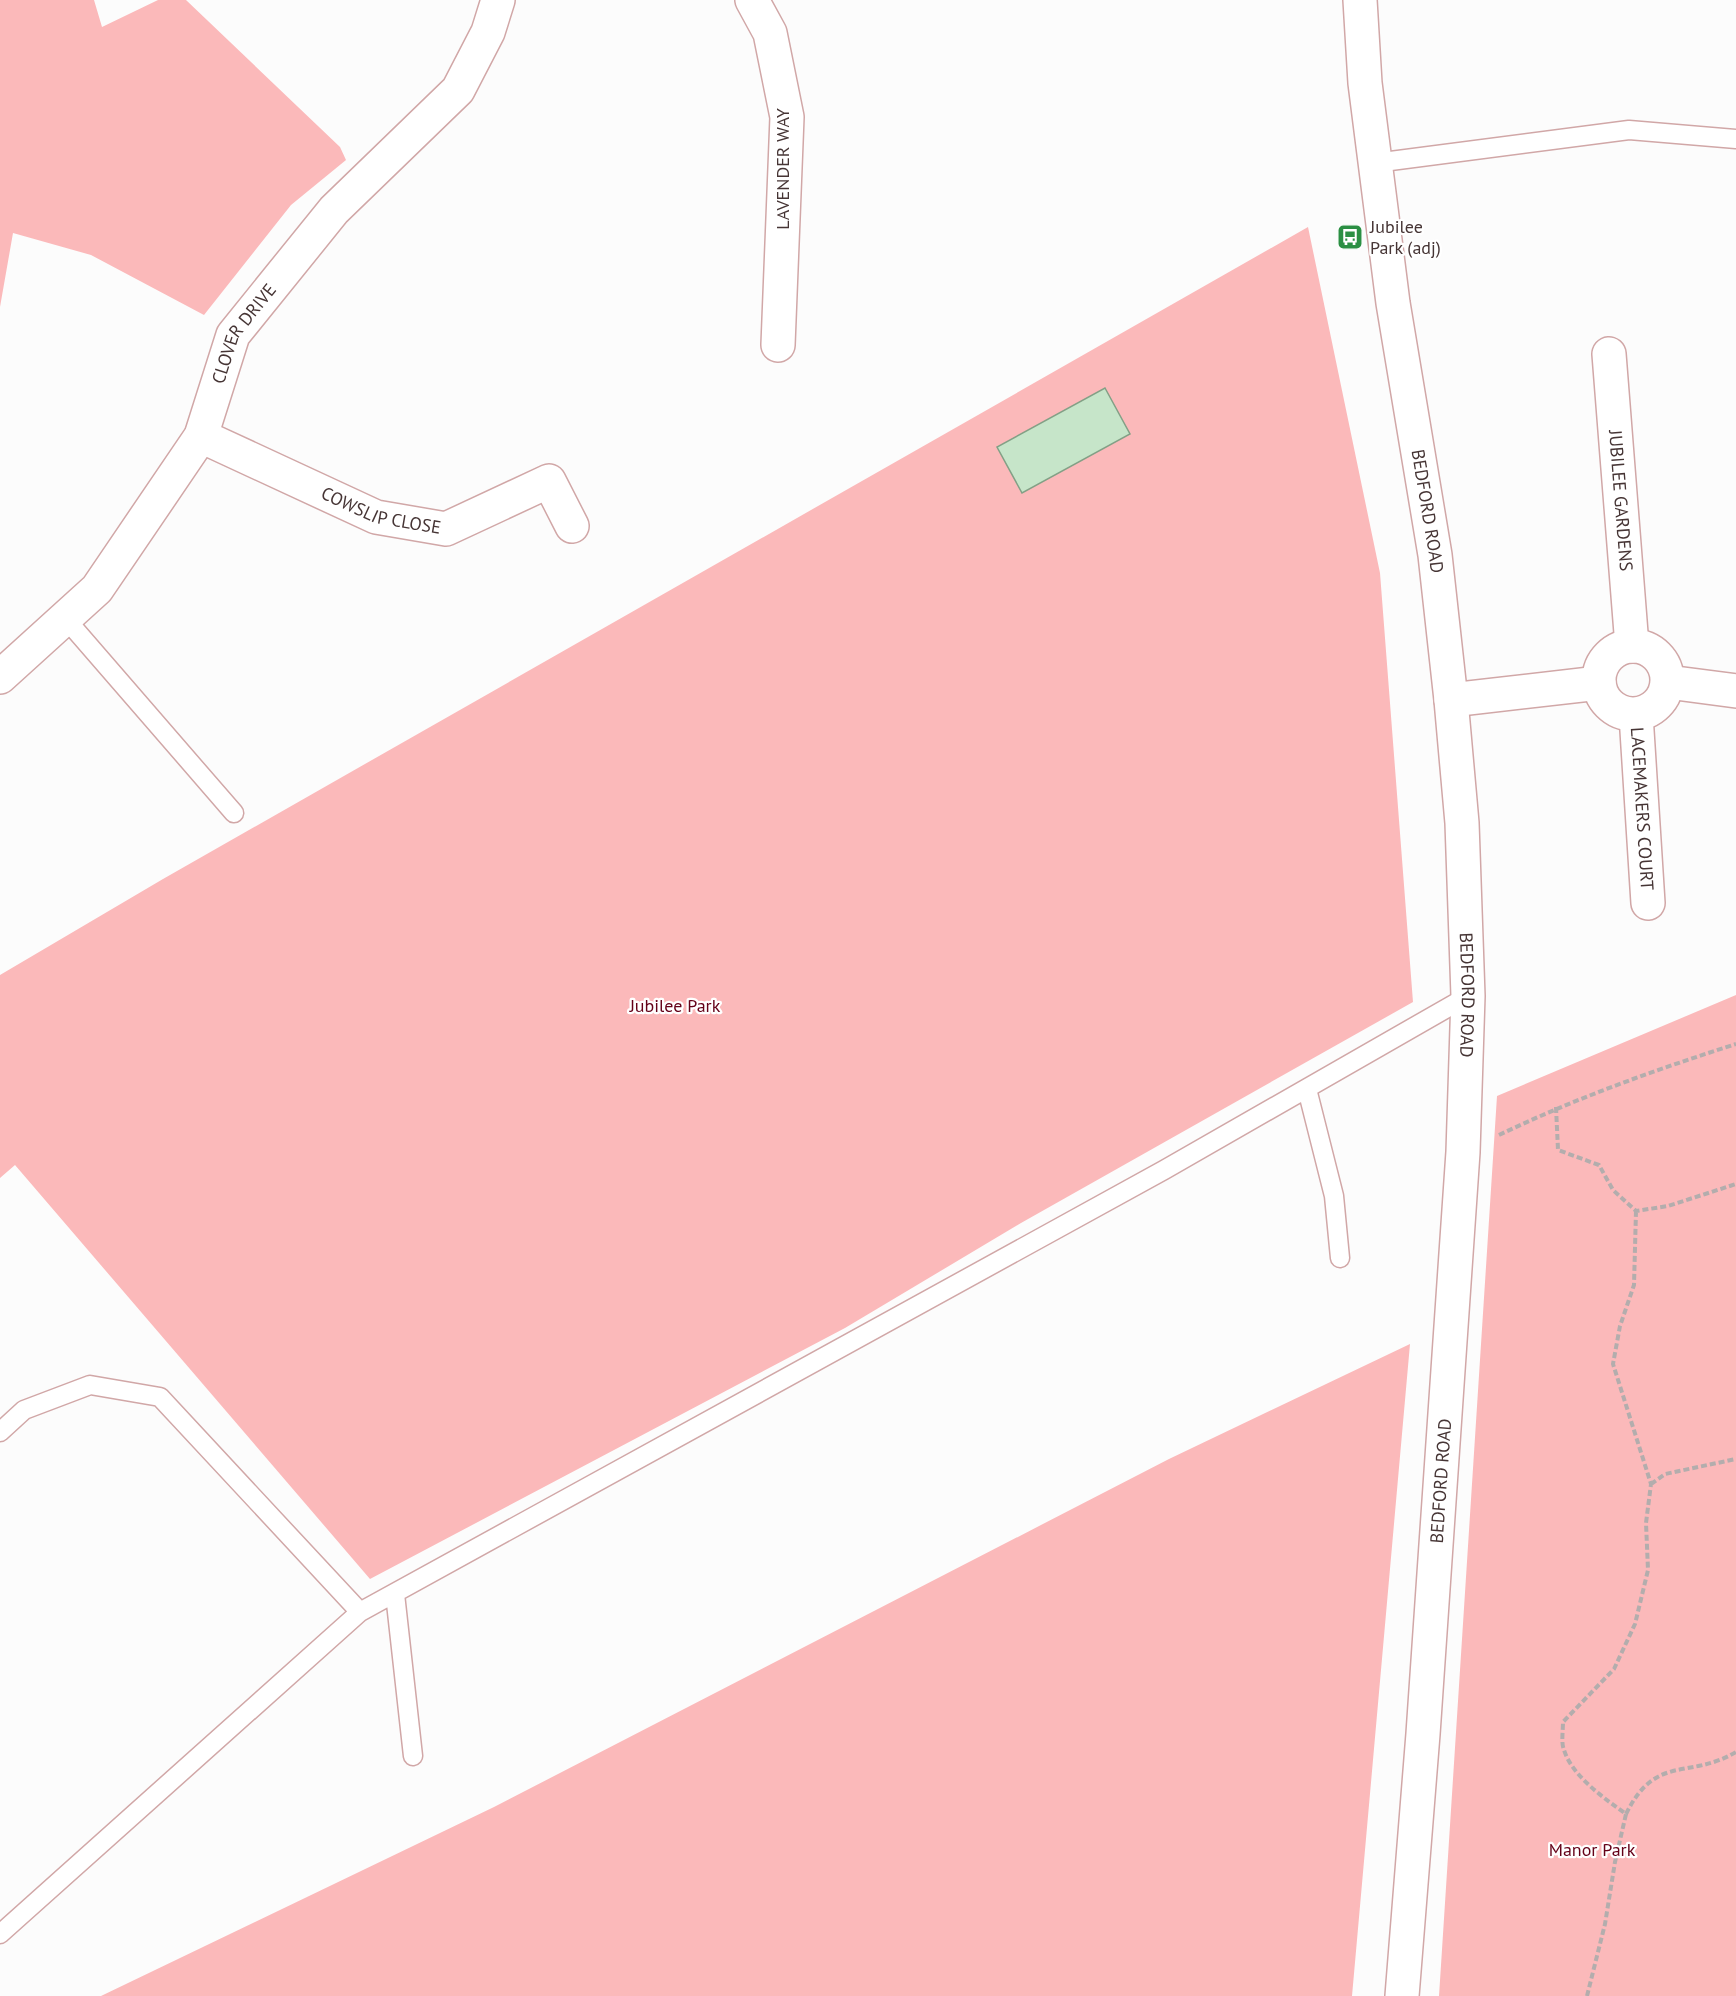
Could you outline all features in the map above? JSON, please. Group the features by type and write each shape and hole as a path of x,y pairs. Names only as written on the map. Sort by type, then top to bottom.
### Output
{"street":[{"name":"CLOVER DRIVE","path":"0,677 97,589 201,436 233,335 334,210 458,90 488,32 498,0"},
{"name":"LAVENDER WAY","path":"752,0 770,33 787,117 778,345"},
{"name":"BEDFORD ROAD","path":"1360,0 1365,83 1393,303 1435,555 1451,700 1462,823 1468,996 1463,1152 1423,1734 1402,1996"},
{"name":"JUBILEE GARDENS","path":"1609,354 1632,646"},
{"name":"COWSLIP CLOSE","path":"201,436 376,517 446,529 549,481 572,526"},
{"path":"1632,646 1644,647 1656,654 1667,672 1668,682 1659,704 1647,712 1636,715 1622,713 1612,707 1605,700 1599,682 1602,666 1610,654 1632,646"},
{"path":"1451,700 1599,682"},
{"path":"1668,682 1736,691"},
{"name":"LACEMAKERS COURT","path":"1636,715 1648,903"}],"lane":[{"path":"1375,164 1629,130 1736,139"},
{"path":"65,618 234,813"},
{"path":"0,1934 360,1612 1307,1089 1468,996"},
{"path":"1307,1089 1334,1196 1340,1258"},
{"path":"0,1432 24,1410 90,1385 160,1396 360,1612"},
{"path":"395,1594 413,1756"}],"path":[{"path":"1463,1152 1556,1107 1648,1072 1736,1044"},
{"path":"1556,1107 1557,1150 1599,1165 1613,1190 1636,1212 1634,1285 1620,1326 1613,1364 1651,1484 1646,1523 1648,1570 1635,1624 1614,1669 1563,1722 1564,1750 1577,1771 1626,1814"},
{"path":"1636,1212 1668,1206 1736,1184"},
{"path":"1651,1484 1665,1474 1736,1459"},
{"path":"1587,1996 1605,1924 1615,1862 1626,1814 1634,1798 1646,1782 1668,1772 1721,1761 1736,1752"}],"green space":[{"path":"0,0 94,0 102,27 158,0 186,0 340,147 346,160 291,205 204,315 91,255 13,233 0,307"},
{"name":"Jubilee Park","path":"1308,227 1380,573 1413,1002 1021,1223 845,1328 370,1579 15,1165 0,1178 0,975 163,879"},
{"name":"Manor Park","path":"1736,995 1736,1996 1439,1996 1497,1096"},
{"path":"1410,1344 1352,1996 101,1996 494,1807 1169,1459"}],"building":[{"path":"1105,388 1130,434 1022,493 997,447"}],"place":[{"name":"Jubilee Park (adj)","path":"1350,237"}]}
